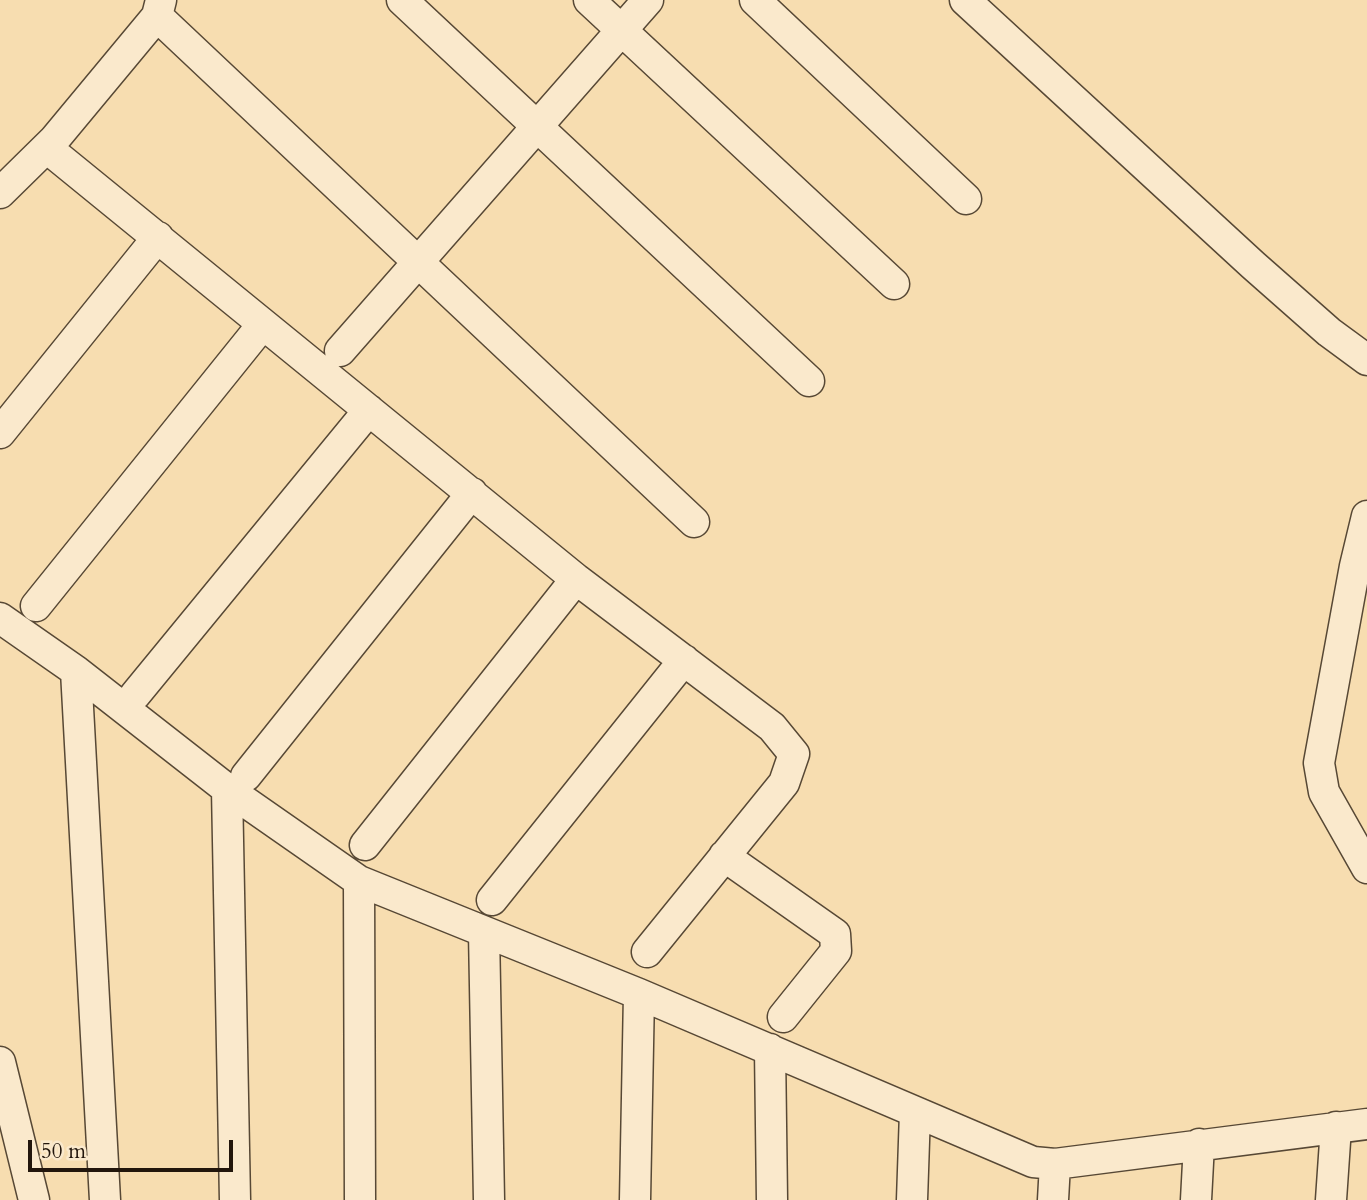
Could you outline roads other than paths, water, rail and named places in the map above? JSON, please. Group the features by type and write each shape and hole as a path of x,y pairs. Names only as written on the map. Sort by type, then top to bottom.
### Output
{"street":[{"path":"402,0 809,380"},
{"path":"589,0 894,284"},
{"path":"340,351 416,261 648,0"},
{"path":"755,0 966,199"},
{"path":"965,0 1253,265 1329,332 1367,360"},
{"path":"0,193 47,148 159,8 416,261 694,522"},
{"path":"47,148 576,579 772,727 794,754 784,783 646,952"},
{"path":"0,433 158,237"},
{"path":"36,606 263,324"},
{"path":"135,695 369,410"},
{"path":"235,1200 236,783 472,493"},
{"path":"1367,516 1320,763 1324,792 1367,868"},
{"path":"365,845 576,579"},
{"path":"1347,613 1367,635"},
{"path":"0,618 236,783 359,881 639,994 1033,1162 1055,1164 1367,1124"},
{"path":"492,900 684,660"},
{"path":"76,671 105,1200"},
{"path":"724,856 835,934 836,950 783,1017"},
{"path":"359,881 360,1200"},
{"path":"484,932 489,1200"},
{"path":"635,1200 639,994"},
{"path":"770,1049 772,1200"},
{"path":"0,1062 34,1200"},
{"path":"912,1200 915,1112"},
{"path":"1331,1200 1335,1127"},
{"path":"1196,1200 1199,1144"},
{"path":"1053,1200 1055,1164"}]}
